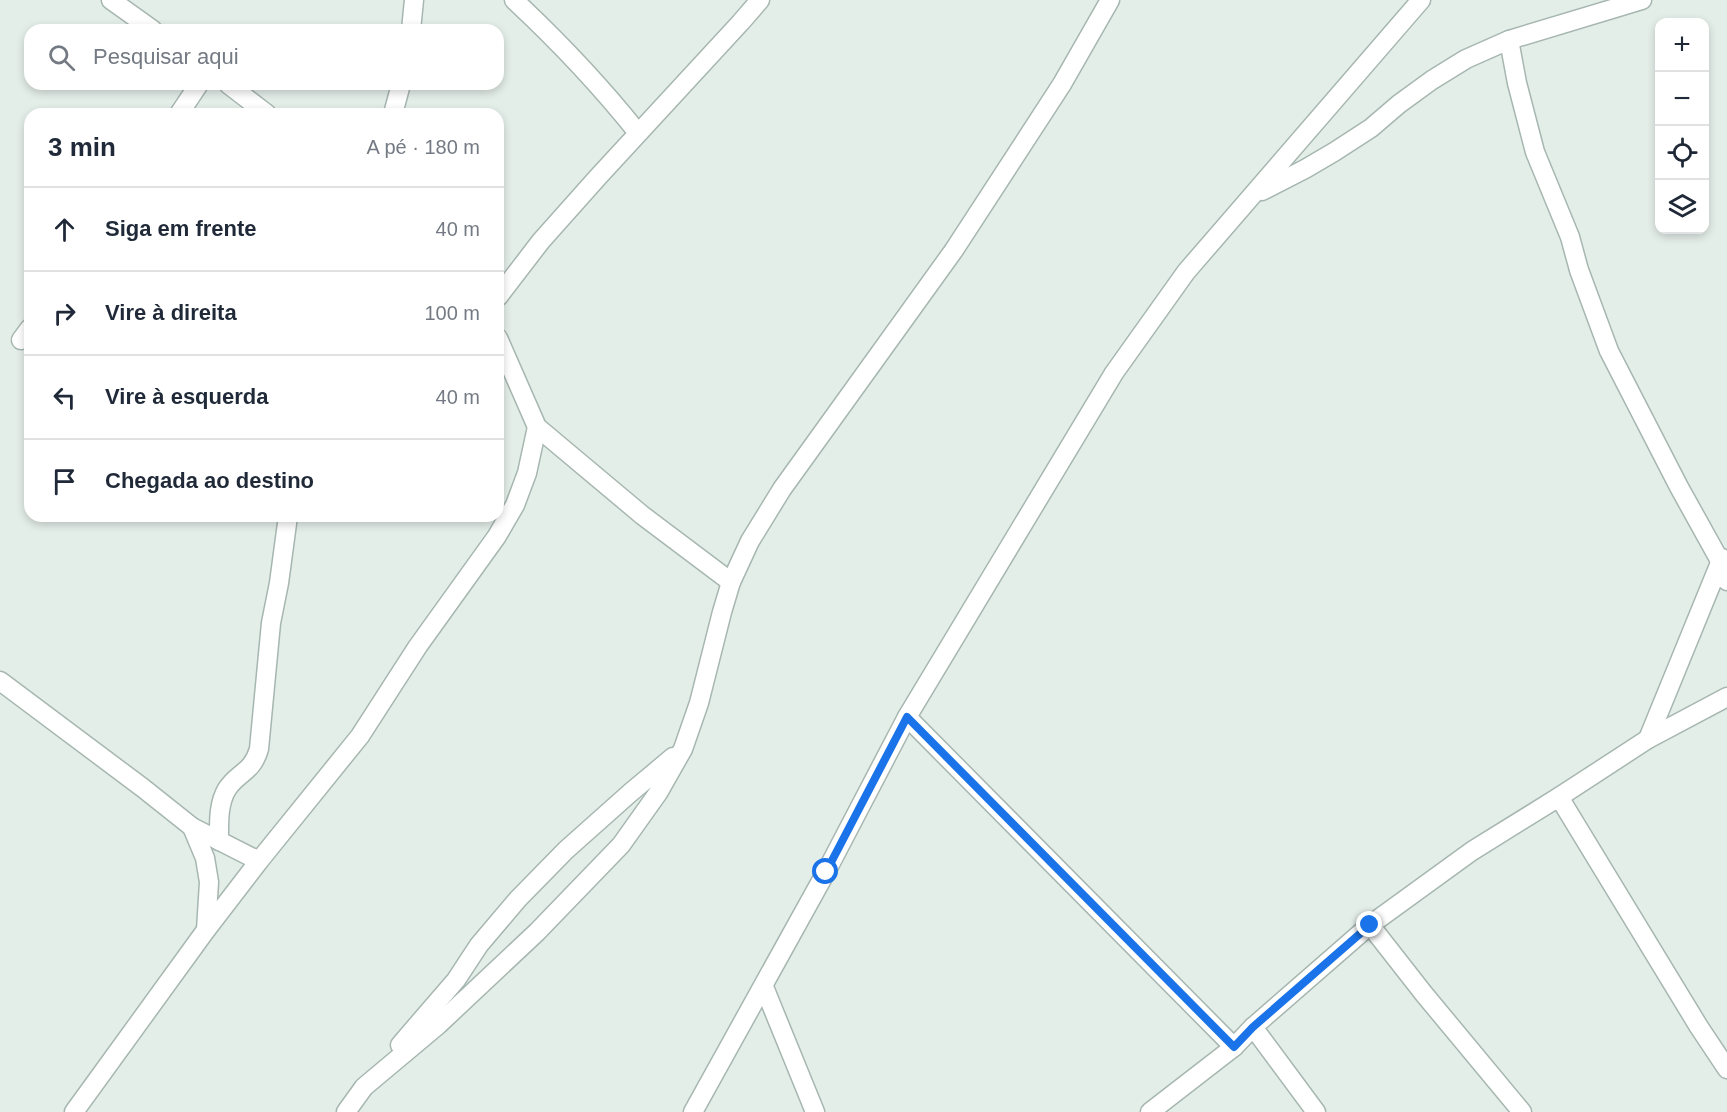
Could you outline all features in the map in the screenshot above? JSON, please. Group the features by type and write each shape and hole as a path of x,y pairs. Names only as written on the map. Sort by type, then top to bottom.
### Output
{"street":[{"path":"111,0 145,24"},
{"path":"412,24 414,0"},
{"path":"514,0 603,90 638,133"},
{"path":"504,289 541,241 760,0"},
{"path":"364,1087 438,1025 537,932 621,845 658,793 683,749 699,703 731,582 750,541 782,489 954,250 1062,84 1110,0"},
{"path":"693,1112 719,1062 764,987 907,717 1114,373 1186,272 1421,0"},
{"path":"1250,198 1334,152 1371,128 1399,104 1466,59 1509,40 1642,0"},
{"path":"1509,40 1517,83 1535,152 1570,237 1578,270 1610,351 1679,487 1723,555 1727,581"},
{"path":"183,108 195,90"},
{"path":"236,90 259,108"},
{"path":"395,108 399,90"},
{"path":"504,352 537,427 642,514 731,582"},
{"path":"74,1112 206,930 360,736 418,646 497,536 515,505 527,474 537,427"},
{"path":"219,841 219,818 223,798 228,788 255,761 259,749 271,622 287,522"},
{"path":"1648,739 1723,555"},
{"path":"0,681 192,827 259,861"},
{"path":"1150,1112 1234,1047 1253,1027 1370,925 1472,851 1648,739 1727,697"},
{"path":"907,717 1234,1047"},
{"path":"345,1112 456,980 479,945 518,899 566,850 683,749"},
{"path":"1559,797 1727,1069"},
{"path":"192,827 206,858 209,882 206,930"},
{"path":"1370,925 1522,1112"},
{"path":"764,987 815,1112"},
{"path":"1253,1027 1316,1112"}],"route":[{"path":"826,872 907,717 1234,1047 1253,1027 1370,925"}]}
